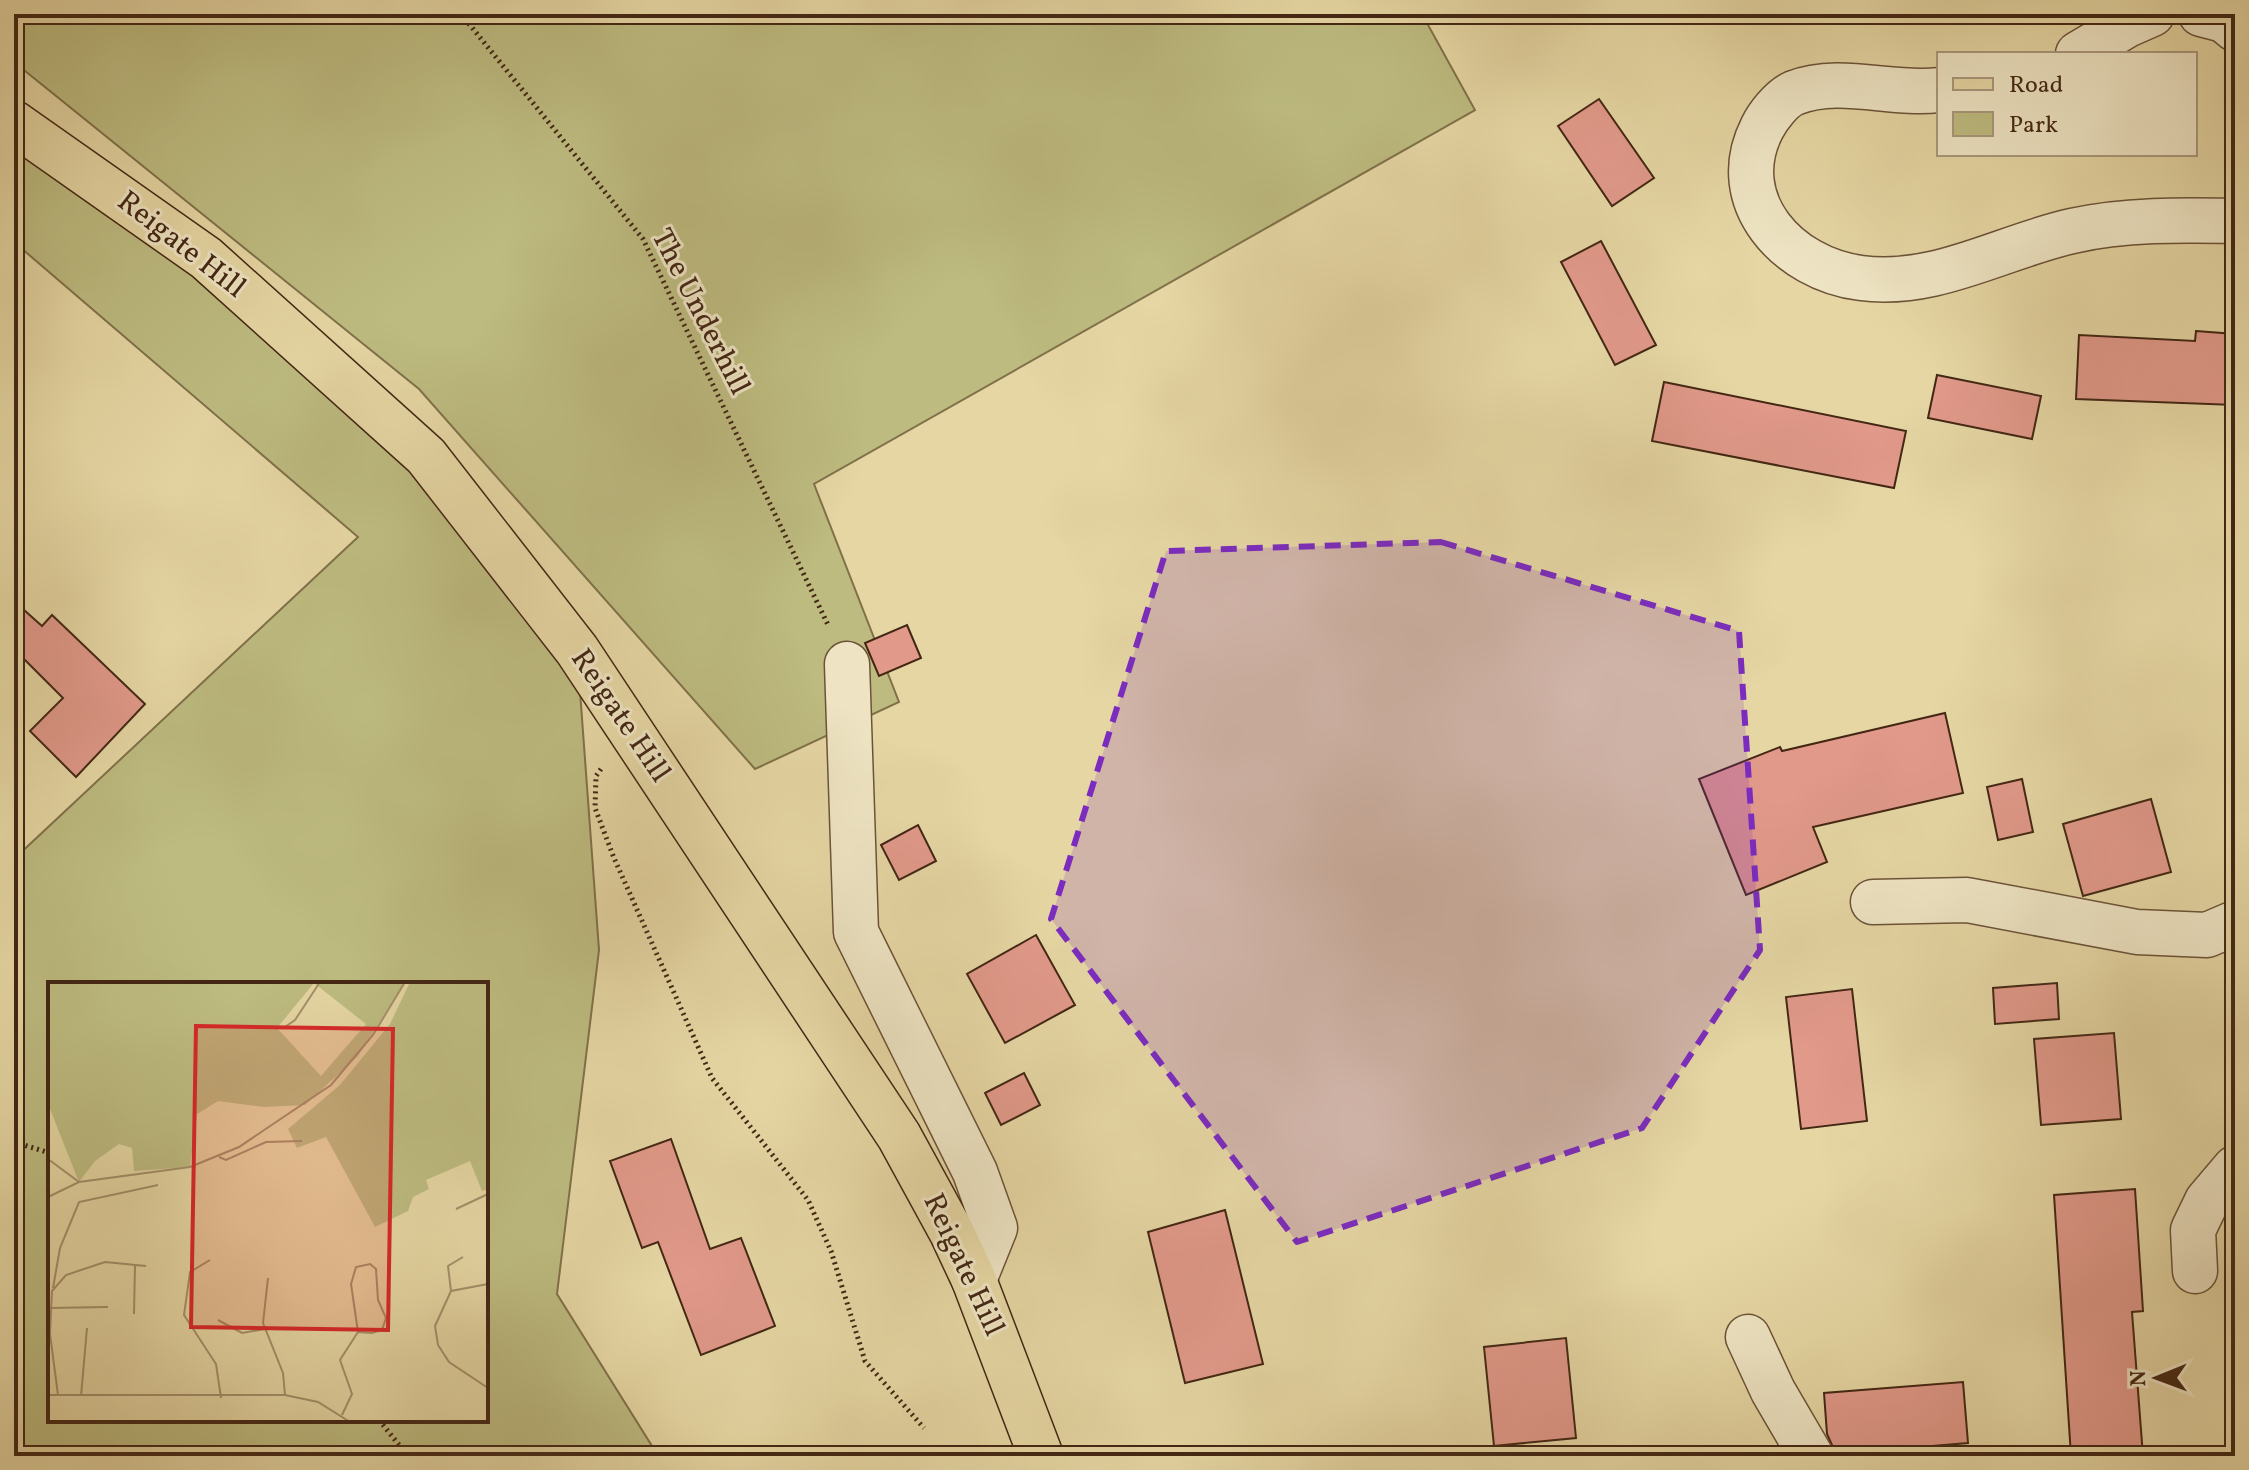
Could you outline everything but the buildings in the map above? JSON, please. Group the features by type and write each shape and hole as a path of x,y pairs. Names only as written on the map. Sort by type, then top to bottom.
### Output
{"main road":[{"name":"Reigate Hill","path":"14,123 206,258 426,456 577,650 899,1136 974,1280 1041,1456"}],"street":[{"path":"2081,52 2152,14"},
{"path":"2201,14 2224,20 2235,29"},
{"path":"1937,90 1826,86 1792,94 1768,117 1755,143 1752,180 1762,218 1783,244 1814,264 1859,278 1905,279 1940,274 2073,230 2187,220 2235,221"},
{"path":"847,664 856,932 975,1172 995,1228 974,1280"},
{"path":"1873,902 1967,900 2137,932 2207,935 2235,923"},
{"path":"2195,1271 2193,1230 2207,1201 2235,1168"},
{"path":"1748,1337 1773,1391 1811,1456"}],"path":[{"name":"The Underhill","path":"461,14 643,239 847,664"},
{"path":"628,726 596,776 595,808 614,858 712,1078 808,1200 831,1251 865,1361 924,1428"},
{"path":"14,1142 48,1152"},
{"path":"381,1422 408,1456"}],"highlighted area":[{"path":"1441,542 1739,631 1760,950 1642,1128 1297,1242 1051,919 1166,551"}],"green space":[{"path":"14,14 1422,14 1475,110 814,484 899,702 755,769 419,389 14,62"},
{"path":"14,123 426,456 577,650 599,950 557,1294 657,1454 672,1456 14,1456 14,859 358,537 14,242"}]}
